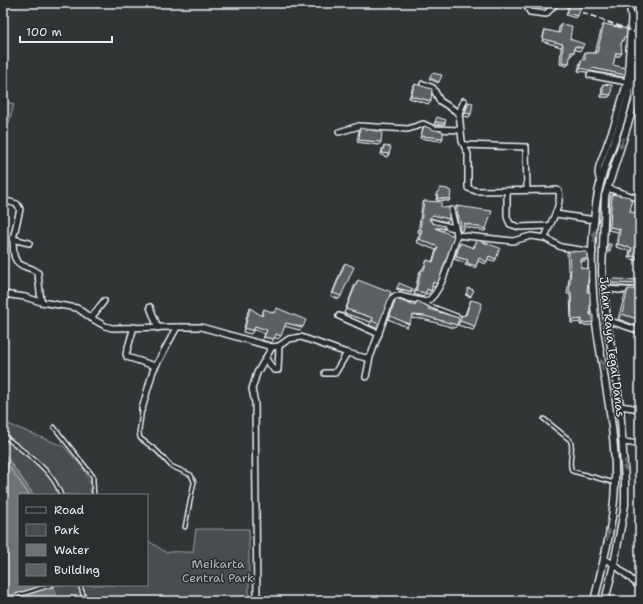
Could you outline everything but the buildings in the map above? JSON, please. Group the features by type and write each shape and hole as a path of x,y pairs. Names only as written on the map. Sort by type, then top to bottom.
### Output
{"street":[{"path":"525,3 530,12 541,15 546,14 556,3"},
{"path":"600,183 598,173 599,166 615,122 626,82 631,18 630,9 626,3"},
{"name":"Jalan Raya Tegal Danas","path":"594,601 604,559 614,505 615,483 608,402 595,319 592,271 595,220 600,183 630,88 636,13 640,4"},
{"name":"Jalan Raya Tegal Danas","path":"605,601 614,564 625,505 620,406 607,320 602,272 607,188 633,111 638,88 640,50"},
{"path":"590,75 626,82"},
{"path":"423,84 433,88 440,101 459,113"},
{"path":"464,101 459,113 460,130 468,154 468,188 476,191 557,190 559,192 556,214 548,226 545,238"},
{"path":"339,132 359,126 408,129 423,124 434,129 460,130"},
{"path":"465,145 526,147 527,190"},
{"path":"607,188 640,199"},
{"path":"507,191 507,217 510,224 519,227 548,226"},
{"path":"3,200 17,204 20,209 13,239 17,263 38,272 41,302"},
{"path":"366,377 370,357 391,299 395,296 426,302 430,300 441,283 457,235 454,228 451,210"},
{"path":"556,214 595,220"},
{"path":"431,222 454,228"},
{"path":"457,235 513,241 531,236 545,238 561,247 593,252"},
{"path":"13,239 29,243"},
{"path":"604,289 640,291"},
{"path":"3,294 77,308 105,326 158,328 201,327 272,347 279,346 289,339 301,336 347,353 370,357"},
{"path":"91,318 104,301"},
{"path":"150,307 158,328"},
{"path":"339,316 379,334"},
{"path":"607,320 640,331"},
{"path":"134,327 126,354 127,357 156,366"},
{"path":"142,409 148,386 156,366 177,327"},
{"path":"266,359 274,370 278,370 279,346"},
{"path":"257,601 255,403 252,389 257,373 272,347"},
{"path":"324,374 335,373 347,353"},
{"path":"620,406 640,409"},
{"path":"623,442 640,444"},
{"path":"604,559 614,564 640,587"}],"lane":[{"path":"426,302 431,306 460,317"},
{"path":"142,409 139,432 140,438 157,451 171,466 191,476 194,482 185,527"},
{"path":"544,419 570,440 572,445 570,466 572,471 615,483"},
{"path":"54,427 93,476 94,494"},
{"path":"3,435 44,467 52,477 60,494"},
{"path":"3,600 48,586"},
{"path":"80,586 85,601"}],"green space":[{"path":"3,95 6,101 14,105 3,143"},
{"name":"Meikarta Central Park","path":"3,422 63,446 84,469 90,481 91,494 18,494 18,586 148,586 148,541 167,553 193,552 196,529 249,529 249,601 3,601"}],"water":[{"path":"3,452 33,494 18,494 18,586 54,586 57,601 3,601"}],"railway":[{"path":"557,3 640,34"}]}
